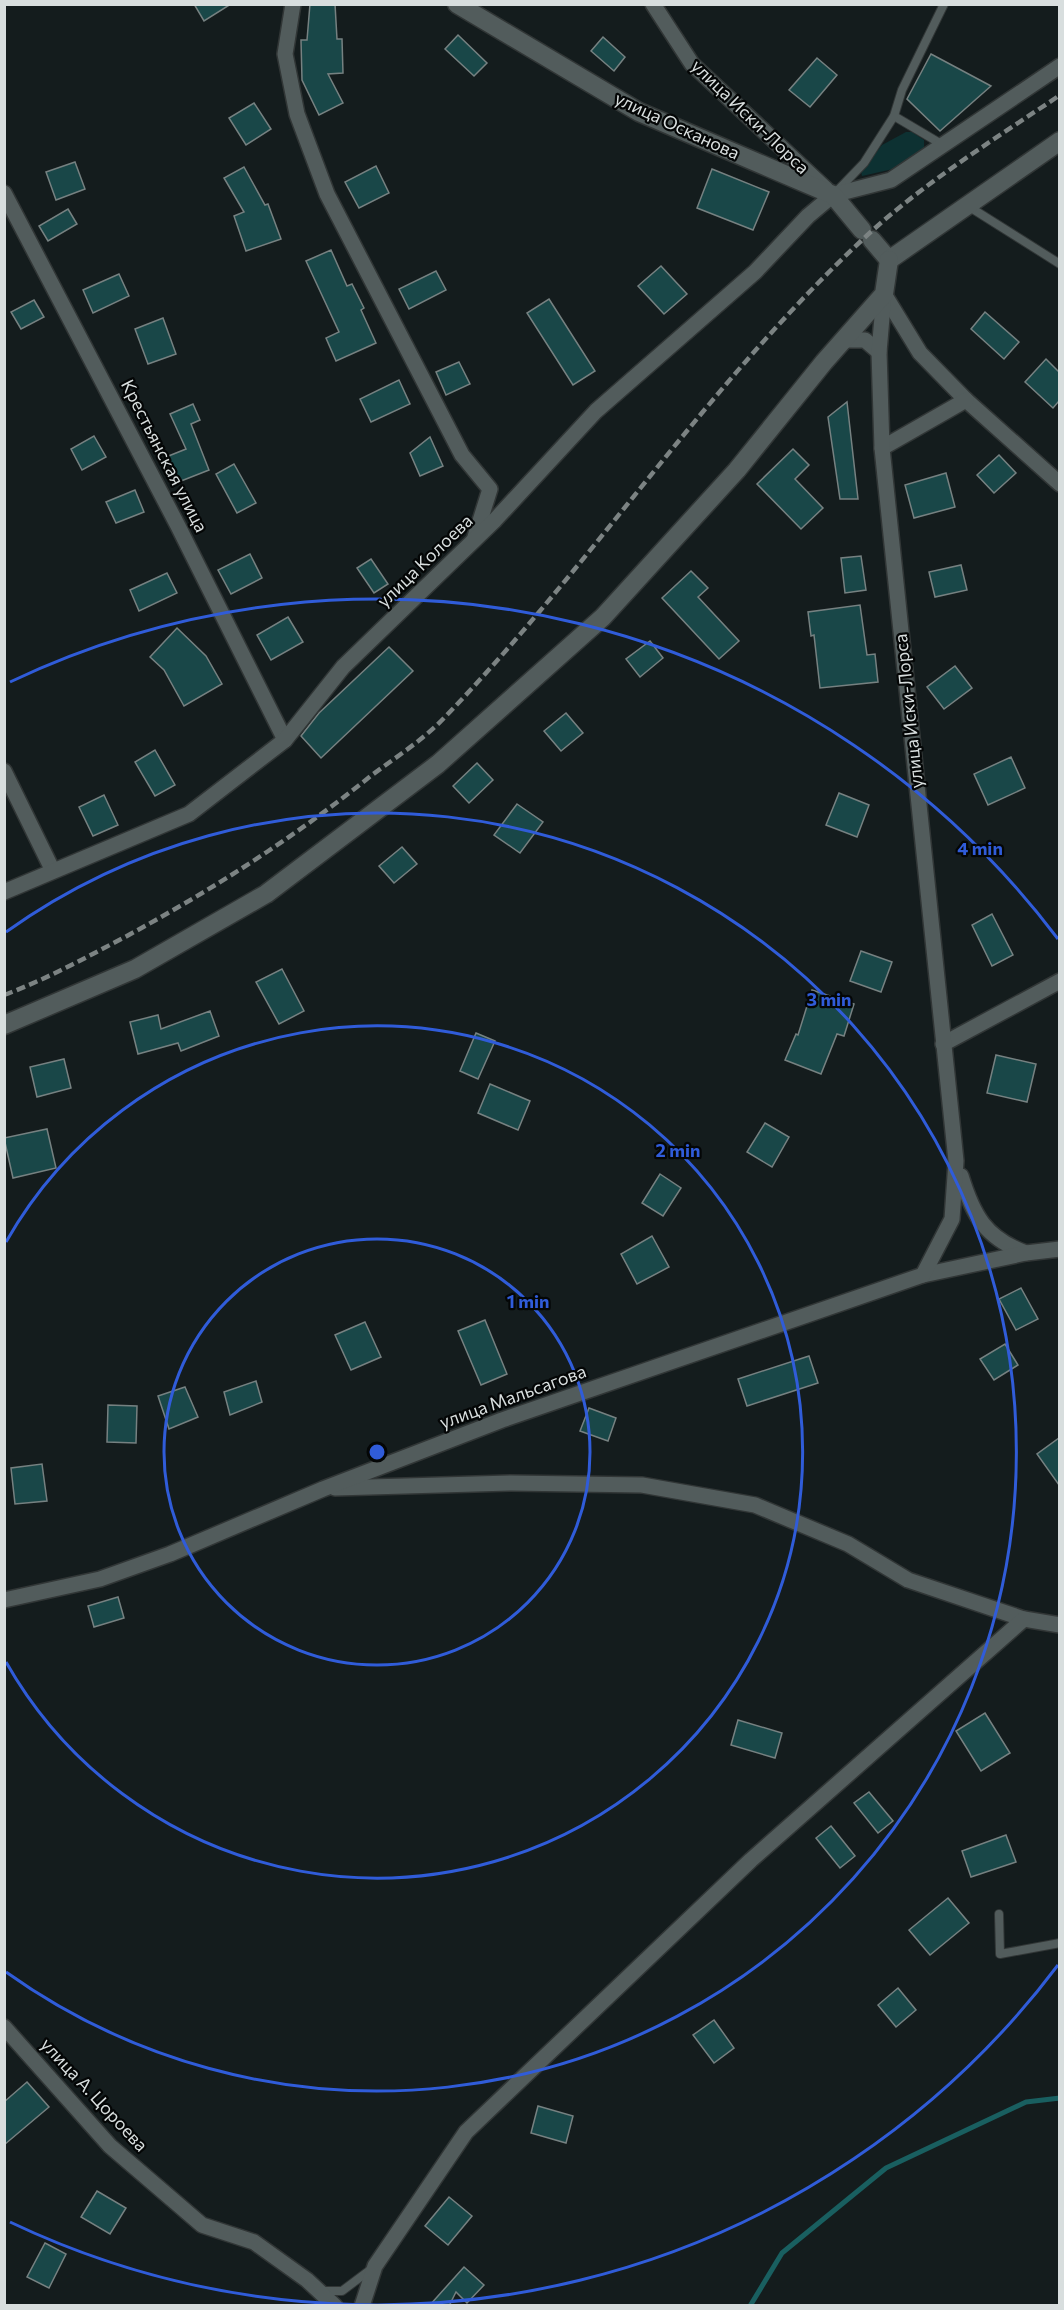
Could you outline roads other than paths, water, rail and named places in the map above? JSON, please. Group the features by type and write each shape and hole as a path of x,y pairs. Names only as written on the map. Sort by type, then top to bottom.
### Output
{"street":[{"path":"293,4 285,54 297,114 327,194 462,455 490,489 474,540"},
{"name":"улица Осканова","path":"457,4 639,112 833,195 889,260"},
{"name":"улица Иски-Лорса","path":"652,4 692,64 833,195"},
{"path":"833,195 891,180 1059,66"},
{"path":"889,260 1059,141"},
{"name":"Крестьянская улица","path":"4,192 178,526 285,740"},
{"name":"улица Колоева","path":"4,892 189,814 285,740 344,667 474,540 596,411 755,272 808,216 833,195"},
{"name":"улица Иски-Лорса","path":"889,260 879,352 882,448 956,1161"},
{"path":"4,1025 135,969 266,894 438,764 603,617 737,470 884,294 920,353 966,400 1059,484"},
{"path":"844,340 865,340 879,352"},
{"path":"882,448 966,400"},
{"path":"4,771 53,871"},
{"path":"943,1044 1059,981"},
{"path":"956,1161 979,1220 1000,1241 1026,1253"},
{"path":"923,1275 952,1218 956,1161"},
{"name":"улица Мальсагова","path":"4,1600 100,1579 170,1554 323,1489 502,1420 923,1275 1026,1253 1059,1249"},
{"path":"323,1489 512,1484 642,1485 755,1505 848,1544 908,1580 1024,1619 1059,1625"},
{"path":"362,2306 375,2266 466,2132 751,1860 1024,1619"},
{"name":"улица А. Цороева","path":"4,2027 110,2146 202,2225 254,2242 319,2290 335,2306"}],"lane":[{"path":"833,195 864,163 894,116 902,90 944,4"},
{"path":"894,116 943,145"},
{"path":"968,206 1059,264"},
{"path":"999,1914 1000,1954 1059,1943"},
{"path":"319,2290 342,2291 351,2287 375,2266"}],"waterway":[{"path":"750,2306 782,2253 886,2168 1026,2102 1060,2098"}],"railway":[{"path":"4,995 95,953 221,881 313,820 427,734 498,660 751,355 805,297 861,241 907,201 957,164 1060,95"}]}
